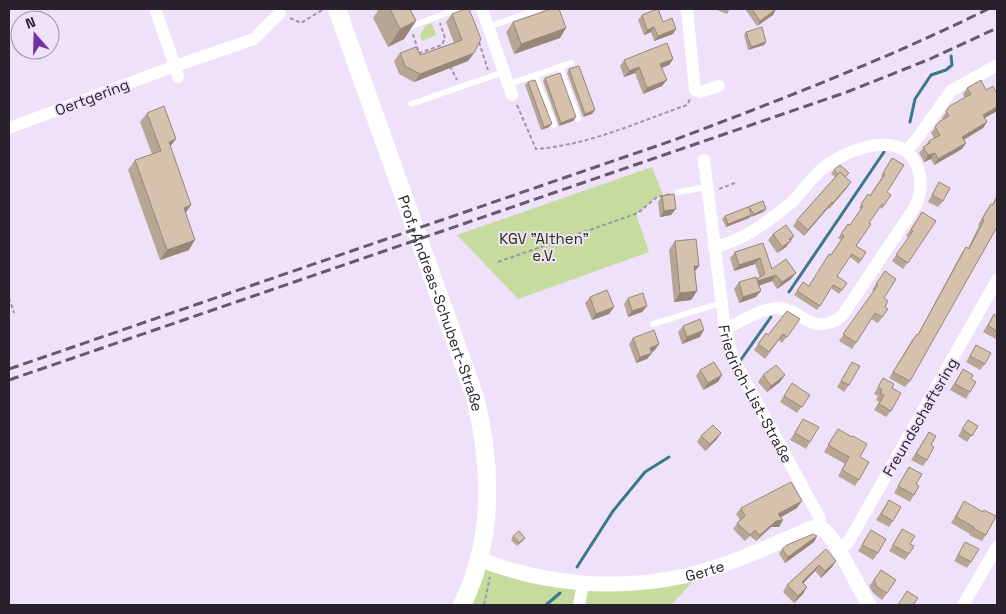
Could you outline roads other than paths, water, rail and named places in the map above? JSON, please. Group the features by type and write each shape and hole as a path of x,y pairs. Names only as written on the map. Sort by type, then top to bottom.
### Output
{"main road":[{"name":"Prof.-Andreas-Schubert-Straße","path":"337,9 475,397 481,421 488,480 487,520 479,559 462,605"}],"street":[{"path":"155,9 176,71"},
{"path":"482,9 508,84"},
{"path":"687,9 694,90 700,92 719,86"},
{"name":"Oertgering","path":"9,128 176,71 254,39 280,13"},
{"path":"906,151 951,91 993,67"},
{"path":"714,247 735,241 748,234 791,202 822,169 841,157 874,145 890,145 906,151 917,165 921,179 921,194 915,207 842,316 829,324 822,325 809,322 782,309 772,308 725,328"},
{"name":"Friedrich-List-Straße","path":"704,160 721,303 733,358 819,517 820,528 826,531 868,605"},
{"name":"Freundschaftsring","path":"838,551 848,541 997,280"},
{"name":"Gerte","path":"479,559 550,578 583,584 628,584 685,576 735,560 809,529 820,528"},
{"path":"963,605 997,547"},
{"path":"579,605 583,584"}],"lane":[{"path":"410,27 458,9"},
{"path":"488,27 539,9"},
{"path":"411,104 491,77 508,84 571,63"},
{"path":"560,67 578,119"},
{"path":"535,75 554,125"},
{"path":"678,192 708,190"},
{"path":"653,324 721,303"}],"waterway":[{"path":"910,122 915,99 931,75 946,70 952,65 951,56"},
{"path":"789,292 884,152"},
{"path":"740,361 771,317"},
{"path":"577,567 613,511 645,472 669,457"},
{"path":"546,605 560,593"}],"railway":[{"path":"9,369 674,140 872,62 988,9"},
{"path":"9,380 847,92 930,59 997,28"}],"park label":[{"name":"KGV \"Althen\" e.V.","path":"544,246"}]}
